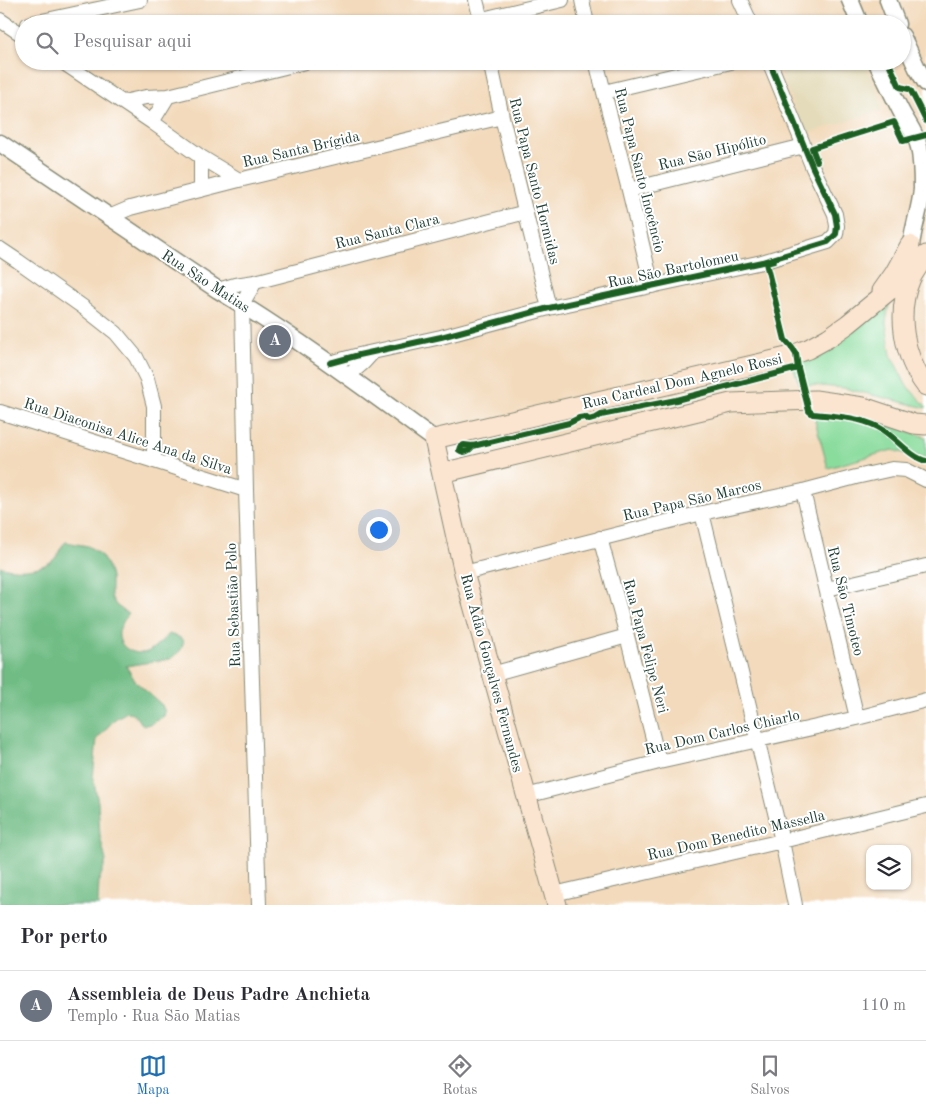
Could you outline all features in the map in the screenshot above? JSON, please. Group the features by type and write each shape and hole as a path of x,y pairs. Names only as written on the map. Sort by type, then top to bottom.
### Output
{"main road":[{"path":"876,302 910,245"},
{"path":"926,255 911,278 903,307 903,334 911,361 926,386"},
{"name":"Rua Cardeal Dom Agnelo Rossi","path":"434,439 787,357 808,349 828,338 897,284 911,278"},
{"path":"616,396 621,429"},
{"path":"442,473 731,403 814,400 863,407 914,424 926,425"},
{"name":"Rua Adão Gonçalves Fernandes","path":"434,439 464,573 555,900"}],"street":[{"path":"76,15 140,0"},
{"path":"476,0 479,15"},
{"path":"507,15 562,0"},
{"path":"582,0 585,15"},
{"path":"740,0 747,15"},
{"path":"850,0 856,15"},
{"path":"888,0 894,15"},
{"path":"911,56 926,83"},
{"path":"75,70 201,157 239,180"},
{"path":"123,102 146,97 168,96 273,70"},
{"name":"Rua Papa Santo Hormidas","path":"492,70 549,308"},
{"name":"Rua Papa Santo Inocêncio","path":"598,70 652,286"},
{"path":"604,92 697,70"},
{"name":"Rua São Bartolomeu","path":"330,363 441,337 549,308 762,262 828,242 836,234 835,214 773,70"},
{"path":"880,70 919,146 922,190 910,245 911,278"},
{"path":"152,122 168,96"},
{"name":"Rua Santa Brígida","path":"109,217 130,208 239,180 502,117"},
{"name":"Rua São Matias","path":"0,143 330,363 434,439"},
{"name":"Rua São Hipólito","path":"629,190 804,146"},
{"path":"201,157 201,190"},
{"name":"Rua Santa Clara","path":"218,290 526,212"},
{"path":"0,249 83,307 116,333 136,357 147,379 154,406 154,460"},
{"path":"242,304 255,282"},
{"name":"Rua Sebastião Polo","path":"242,304 259,905"},
{"path":"348,376 373,352"},
{"name":"Rua Diaconisa Alice Ana da Silva","path":"0,412 246,490"},
{"name":"Rua Papa São Marcos","path":"464,573 702,513 892,469 906,470 926,480"},
{"name":"Rua São Timoteo","path":"802,491 858,718"},
{"path":"702,513 782,841 795,905"},
{"name":"Rua Papa Felipe Neri","path":"600,538 659,762"},
{"path":"827,589 926,566"},
{"path":"492,674 627,636"},
{"name":"Rua Dom Carlos Chiarlo","path":"526,796 659,762 858,718 926,700"},
{"name":"Rua Dom Benedito Massella","path":"555,900 926,806"}],"shaded area":[{"path":"780,70 868,70 883,104 881,111 808,133 803,129"}],"green space":[{"path":"891,290 886,323 891,355 906,385 926,408 844,388 800,384 794,370 795,357"},
{"path":"812,410 854,416 926,437 926,459 892,450 828,468"},
{"path":"66,542 88,546 99,553 106,563 111,576 111,597 116,605 128,614 119,632 121,642 127,649 137,653 147,652 169,634 179,637 184,641 181,650 170,659 126,666 136,682 162,705 165,712 164,716 151,724 143,725 132,713 127,712 115,719 97,739 93,778 98,802 100,836 106,861 99,881 99,905 0,905 0,566 13,569 29,569 44,565 55,558 62,545"}],"cycle path":[{"path":"330,363 441,337 549,308 762,262 828,242 836,234 835,214 813,168 773,70"},
{"path":"892,70 900,87 911,91 926,121"},
{"path":"817,161 812,148 894,122 903,141 926,135"},
{"path":"774,261 766,263 785,340 796,354 809,411 813,414 862,421 878,427 914,455 926,461"},
{"path":"473,446 463,452 459,450 464,445 473,446 569,423 579,418 585,417 589,420 601,415 676,400 798,368"}],"place":[{"name":"Assembleia de Deus Padre Anchieta","path":"275,341"}]}
